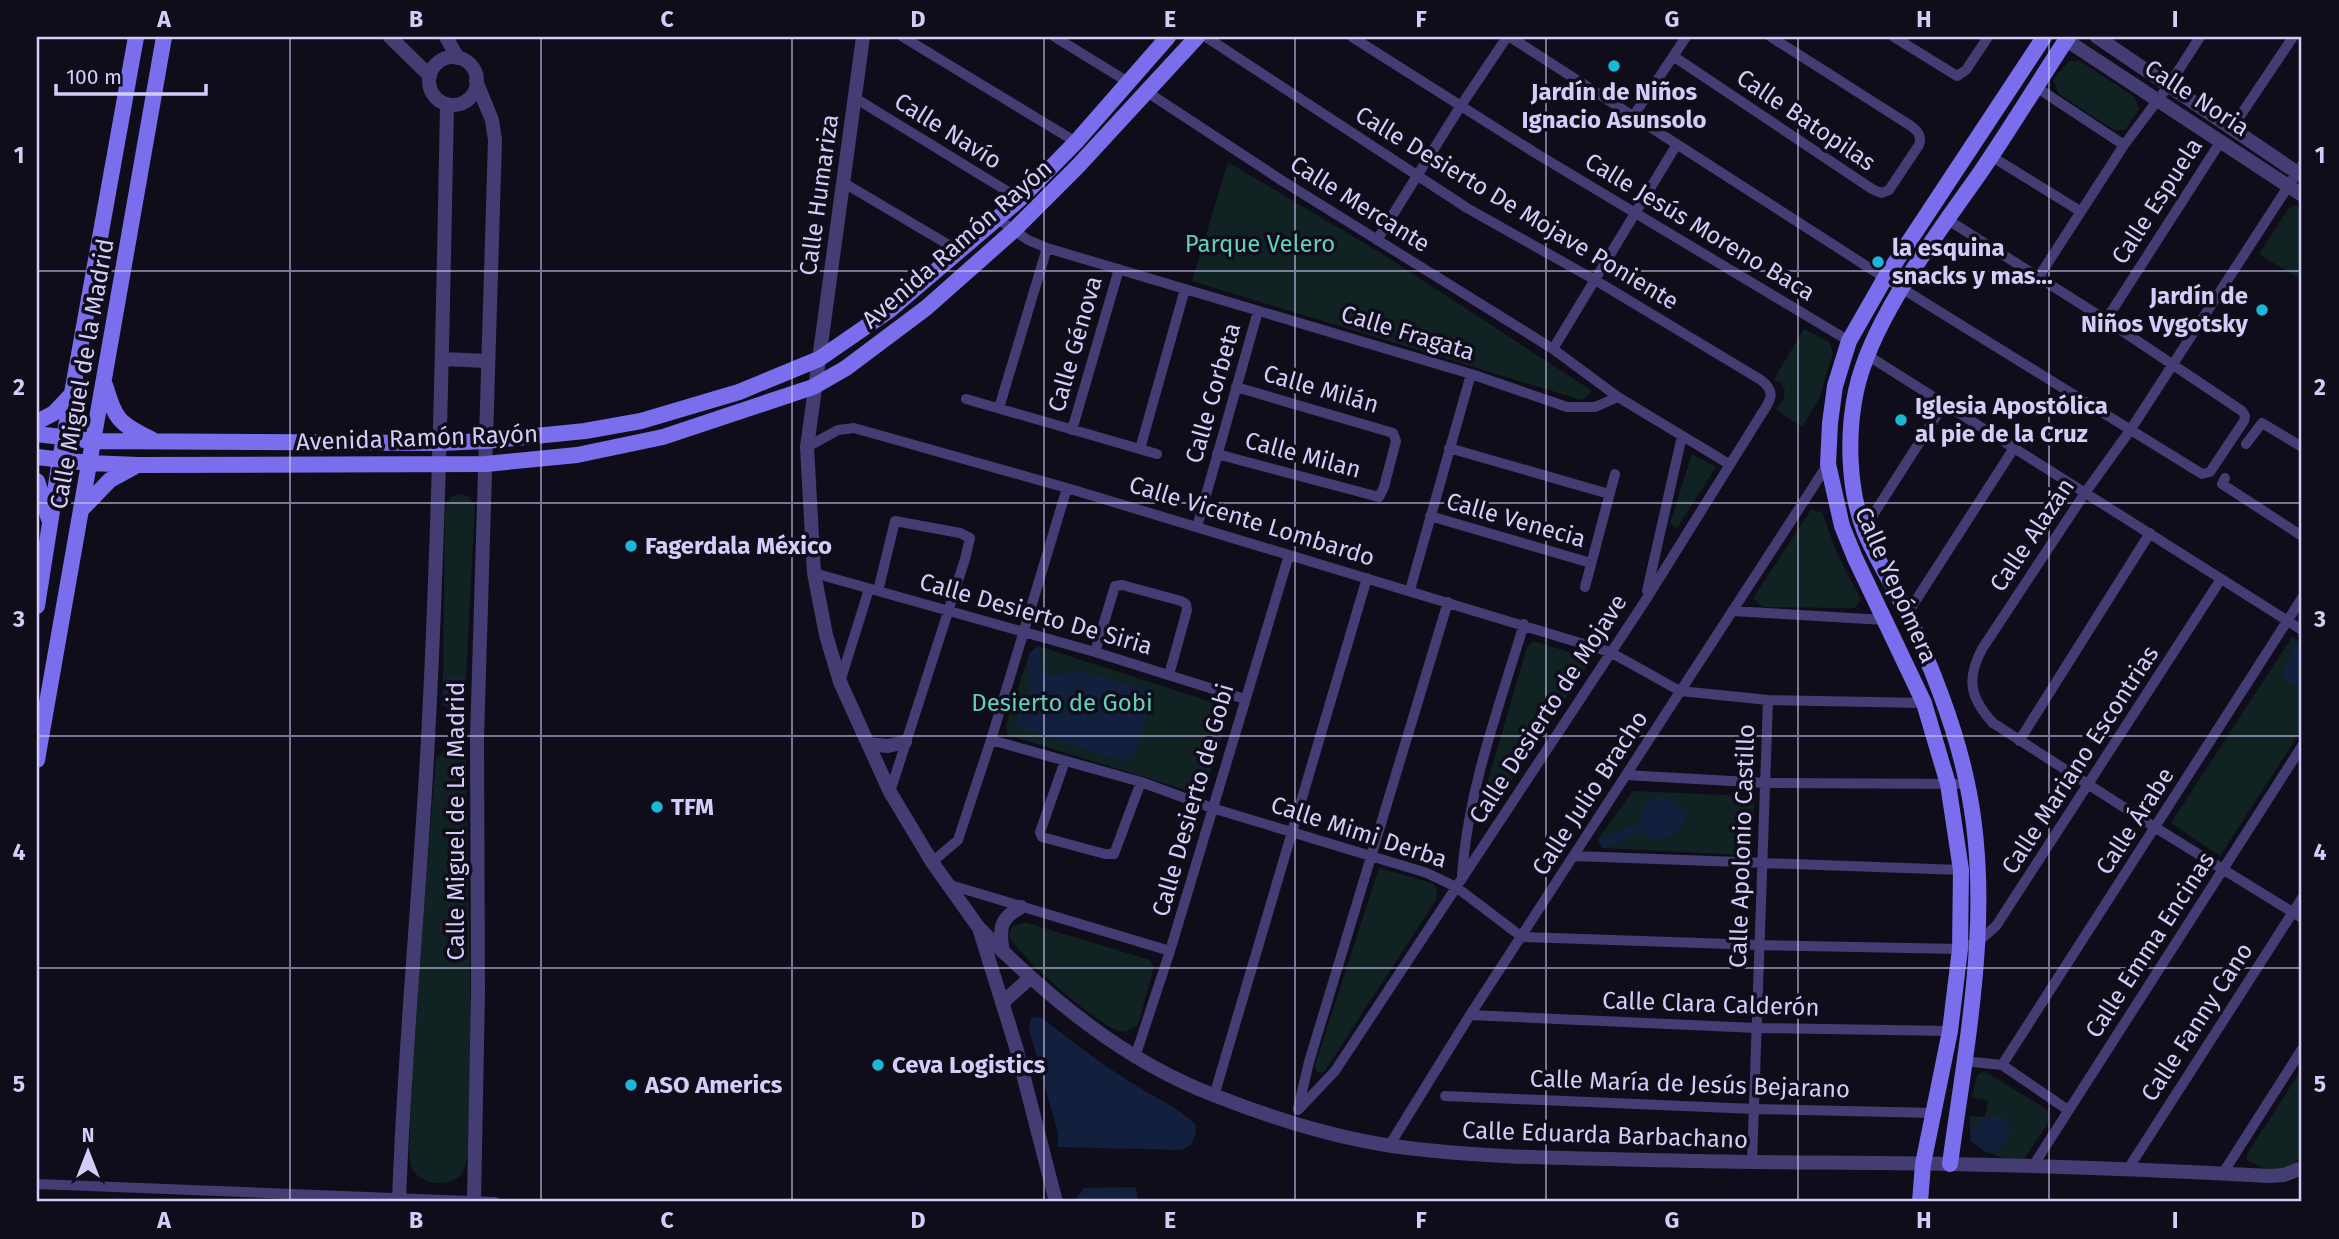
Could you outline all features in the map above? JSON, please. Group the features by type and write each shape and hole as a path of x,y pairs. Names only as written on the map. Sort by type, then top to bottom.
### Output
{"main road":[{"name":"Calle Miguel de la Madrid","path":"37,606 60,460 136,37"},
{"name":"Calle Miguel de la Madrid","path":"37,760 164,37"},
{"name":"Avenida Ramón Rayón","path":"37,434 93,442 486,441 585,431 641,421 739,392 819,359 890,310 1020,199 1076,142 1167,37"},
{"name":"Avenida Ramón Rayón","path":"37,457 138,465 486,464 577,454 663,437 813,387 846,368 926,308 1013,231 1078,166 1198,37"},
{"name":"Calle Yepómera","path":"1920,1202 1923,1164 1950,1031 1960,949 1961,870 1948,784 1924,703 1842,526 1828,464 1830,424 1835,386 1849,341 1885,278 2044,37"},
{"name":"Calle Yepómera","path":"1950,1164 1979,941 1978,860 1968,784 1945,705 1907,614 1864,529 1854,485 1852,423 1855,394 1867,355 1903,288 2067,38"},
{"path":"103,380 118,419 132,430 156,442"},
{"path":"37,422 54,413 74,392"},
{"path":"82,509 110,480 138,465"},
{"path":"37,481 51,525"}],"street":[{"path":"390,37 429,76 432,93 447,104 465,102 473,93 476,81 473,69 458,58 446,37"},
{"name":"Calle Humariza","path":"863,37 813,387 807,447 814,573 826,635 840,682 890,792 932,862 979,928"},
{"path":"903,37 1076,142"},
{"path":"1055,37 1128,82"},
{"name":"Calle Desierto De Mojave Poniente","path":"1206,37 1467,208 1761,380 1771,391 1769,401 1729,464"},
{"name":"Calle Jesús Moreno Baca","path":"1352,37 1460,107 1849,341"},
{"path":"1377,240 1460,107 1509,37 1885,278 2190,468 2206,475 2213,468 2245,416 2239,408 1948,220"},
{"path":"1634,115 1686,37"},
{"name":"Calle Batopilas","path":"1674,56 1872,189 1881,193 1889,190 1919,145 1918,133 1911,125 1771,37"},
{"path":"1895,37 1957,76 1966,70 1988,37"},
{"name":"Calle Noria","path":"2096,37 2301,171"},
{"path":"2038,278 2124,145 2169,85 2200,37"},
{"name":"Calle Espuela","path":"2232,128 2292,37"},
{"name":"Calle Noria","path":"2067,38 2302,195"},
{"path":"429,76 440,61 458,58"},
{"name":"Calle Miguel de La Madrid","path":"474,1202 478,991 477,738 495,131 476,81"},
{"path":"2036,87 2124,145"},
{"name":"Calle Mercante","path":"1147,92 1281,180 1553,349 1618,397 1729,464"},
{"name":"Calle Navío","path":"855,98 1020,199"},
{"name":"Calle Miguel de La Madrid","path":"399,1200 402,1102 428,740 440,443 447,104"},
{"name":"Calle Espuela","path":"2106,320 2221,141"},
{"path":"1553,349 1677,144"},
{"path":"1991,156 2080,211"},
{"name":"Calle Alazán","path":"2018,741 1984,713 1972,687 1973,666 2288,186 2301,171"},
{"path":"844,183 959,251"},
{"name":"Calle Fragata","path":"998,219 1013,231 1047,248 1471,374 1567,407 1595,407 1618,397"},
{"path":"999,408 1047,248"},
{"name":"Calle Génova","path":"1072,430 1119,270"},
{"path":"1140,449 1185,289"},
{"name":"Calle Corbeta","path":"1197,527 1258,311"},
{"path":"1867,355 2302,630"},
{"path":"442,359 488,361"},
{"path":"1409,590 1471,374"},
{"name":"Calle Milán","path":"1236,387 1393,433 1396,441 1379,497"},
{"path":"966,399 1157,454"},
{"path":"1864,529 1944,404"},
{"path":"2246,444 2262,423 2302,447"},
{"name":"Calle Vicente Lombardo","path":"807,447 838,430 854,428 1067,488 1524,624 1610,652 1680,691"},
{"path":"1645,601 1682,436"},
{"name":"Calle Venecia","path":"1449,448 1609,494"},
{"path":"1907,614 2014,448"},
{"name":"Calle Milan","path":"1217,454 1379,497"},
{"name":"Calle Desierto de Mojave","path":"1296,1117 1335,1071 1645,601 1729,464"},
{"name":"Calle Julio Bracho","path":"1389,1146 1470,1015 1828,464"},
{"name":"Calle Venecia","path":"1585,587 1615,474"},
{"path":"2223,480 2302,536"},
{"name":"Calle Desierto De Siria","path":"932,862 958,840 992,740 1067,488"},
{"name":"Calle Venecia","path":"1430,516 1591,563"},
{"path":"840,682 874,590 895,521 968,536 970,544 890,792"},
{"path":"2150,533 2018,741 2298,915"},
{"name":"Calle Desierto de Gobi","path":"1135,1056 1170,951 1289,555"},
{"name":"Calle Desierto De Siria","path":"814,573 1095,652 1245,699"},
{"path":"1214,1096 1367,578"},
{"name":"Calle Mariano Escontrias","path":"1960,949 1987,935 2002,917 2221,579"},
{"path":"1095,652 1115,586 1122,585 1181,601 1186,604 1187,610 1169,675"},
{"name":"Calle Árabe","path":"2002,1065 2302,598"},
{"path":"1296,1117 1309,1062 1448,602"},
{"path":"1732,611 1885,620"},
{"path":"1459,883 1474,794 1524,624"},
{"path":"1680,691 1768,700 1924,703"},
{"name":"Calle Apolonio Castillo","path":"1752,1163 1768,700"},
{"name":"Calle Mimi Derba","path":"992,740 1141,782 1212,808 1371,854 1459,883 1522,937"},
{"path":"868,744 888,746 905,742"},
{"name":"Calle Emma Encinas","path":"2033,1167 2302,746"},
{"path":"1065,761 1040,832 1042,837 1114,854 1141,782"},
{"path":"1626,775 1766,783 1968,784"},
{"path":"1574,856 1961,870"},
{"path":"947,884 1170,951"},
{"name":"Calle Fanny Cano","path":"2128,1169 2298,915 2302,898"},
{"path":"1003,952 1000,937 1003,922 1021,907"},
{"path":"979,928 1056,1202"},
{"name":"Calle Eduarda Barbachano","path":"979,928 1030,978 1095,1030 1135,1056 1214,1096 1296,1117 1389,1146 1467,1154 1752,1163 1950,1164 2277,1175 2297,1170"},
{"path":"1522,937 1759,946 1960,949"},
{"path":"1002,1003 1030,978"},
{"name":"Calle Clara Calderón","path":"1470,1015 1757,1028 1950,1031"},
{"path":"2223,1173 2302,1049"},
{"path":"1963,1061 2002,1065 2068,1110"},
{"name":"Calle María de Jesús Bejarano","path":"1445,1096 1754,1109 1934,1113"},
{"path":"37,1184 495,1202"}],"green space":[{"path":"2069,61 2080,61 2135,97 2139,109 2125,130 2114,130 2059,94 2053,80"},
{"name":"Parque Velero","path":"1228,162 1384,255 1592,391 1582,400 1192,281"},
{"path":"2294,205 2302,208 2302,280 2259,254 2288,209"},
{"path":"1804,329 1829,342 1833,353 1819,399 1802,427 1776,410 1783,400 1785,390 1774,379"},
{"path":"1692,454 1716,467 1677,528 1670,523"},
{"path":"460,494 469,497 475,506 466,677 443,677 445,507 451,497"},
{"path":"1811,510 1822,512 1836,551 1861,600 1855,608 1762,607 1753,598"},
{"path":"2292,637 2302,644 2302,729 2220,856 2171,823"},
{"path":"1533,641 1585,657 1587,667 1491,810 1481,804 1527,647"},
{"name":"Desierto de Gobi","path":"1038,646 1224,706 1229,714 1205,789 1196,793 1008,735 1006,725 1030,652"},
{"path":"457,750 466,759 471,1035 468,1156 463,1172 458,1177 452,1181 438,1183 417,1175 411,1166 409,1153 413,1033 436,759 444,751"},
{"path":"1633,791 1748,796 1754,803 1751,849 1742,855 1602,848 1598,839"},
{"path":"1379,868 1432,883 1437,888 1436,900 1324,1072 1317,1073 1315,1065"},
{"path":"1024,922 1150,960 1154,967 1138,1025 1125,1032 1113,1029 1054,984 1026,957 1008,934 1013,926"},
{"path":"2302,1069 2302,1157 2286,1170 2271,1172 2247,1160 2247,1154"},
{"path":"1984,1071 2049,1113 2048,1123 2024,1159 1996,1155 1971,1141 1969,1116 1985,1117 1988,1100 1972,1097 1977,1075"}],"water":[{"path":"2292,637 2302,654 2302,689 2284,680 2284,667 2291,658"},
{"path":"1038,646 1044,677 1082,671 1151,691 1151,702 1135,753 1122,761 1022,729 1016,721 1029,688 1029,655"},
{"path":"443,677 466,677 463,703 453,713 442,704"},
{"path":"1656,797 1668,798 1680,806 1685,822 1676,832 1666,838 1655,839 1644,832 1602,848 1598,839 1640,824 1644,808"},
{"path":"1040,1017 1118,1074 1188,1118 1195,1124 1196,1132 1191,1145 1181,1150 1058,1147 1058,1133 1029,1029 1031,1018"},
{"path":"2001,1116 2011,1127 2009,1140 1998,1150 1987,1153 1971,1141 1970,1129 1985,1118"},
{"path":"1136,1187 1138,1202 1075,1200 1084,1188"}],"place":[{"name":"Jardín de Niños Ignacio Asunsolo","path":"1614,66"},
{"name":"la esquina snacks y mas...","path":"1878,262"},
{"name":"Jardín de Niños Vygotsky","path":"2262,310"},
{"name":"Iglesia Apostólica al pie de la Cruz","path":"1901,420"},
{"name":"Fagerdala México","path":"631,546"},
{"name":"TFM","path":"657,807"},
{"name":"Ceva Logistics","path":"878,1065"},
{"name":"ASO Americs","path":"631,1085"}]}
